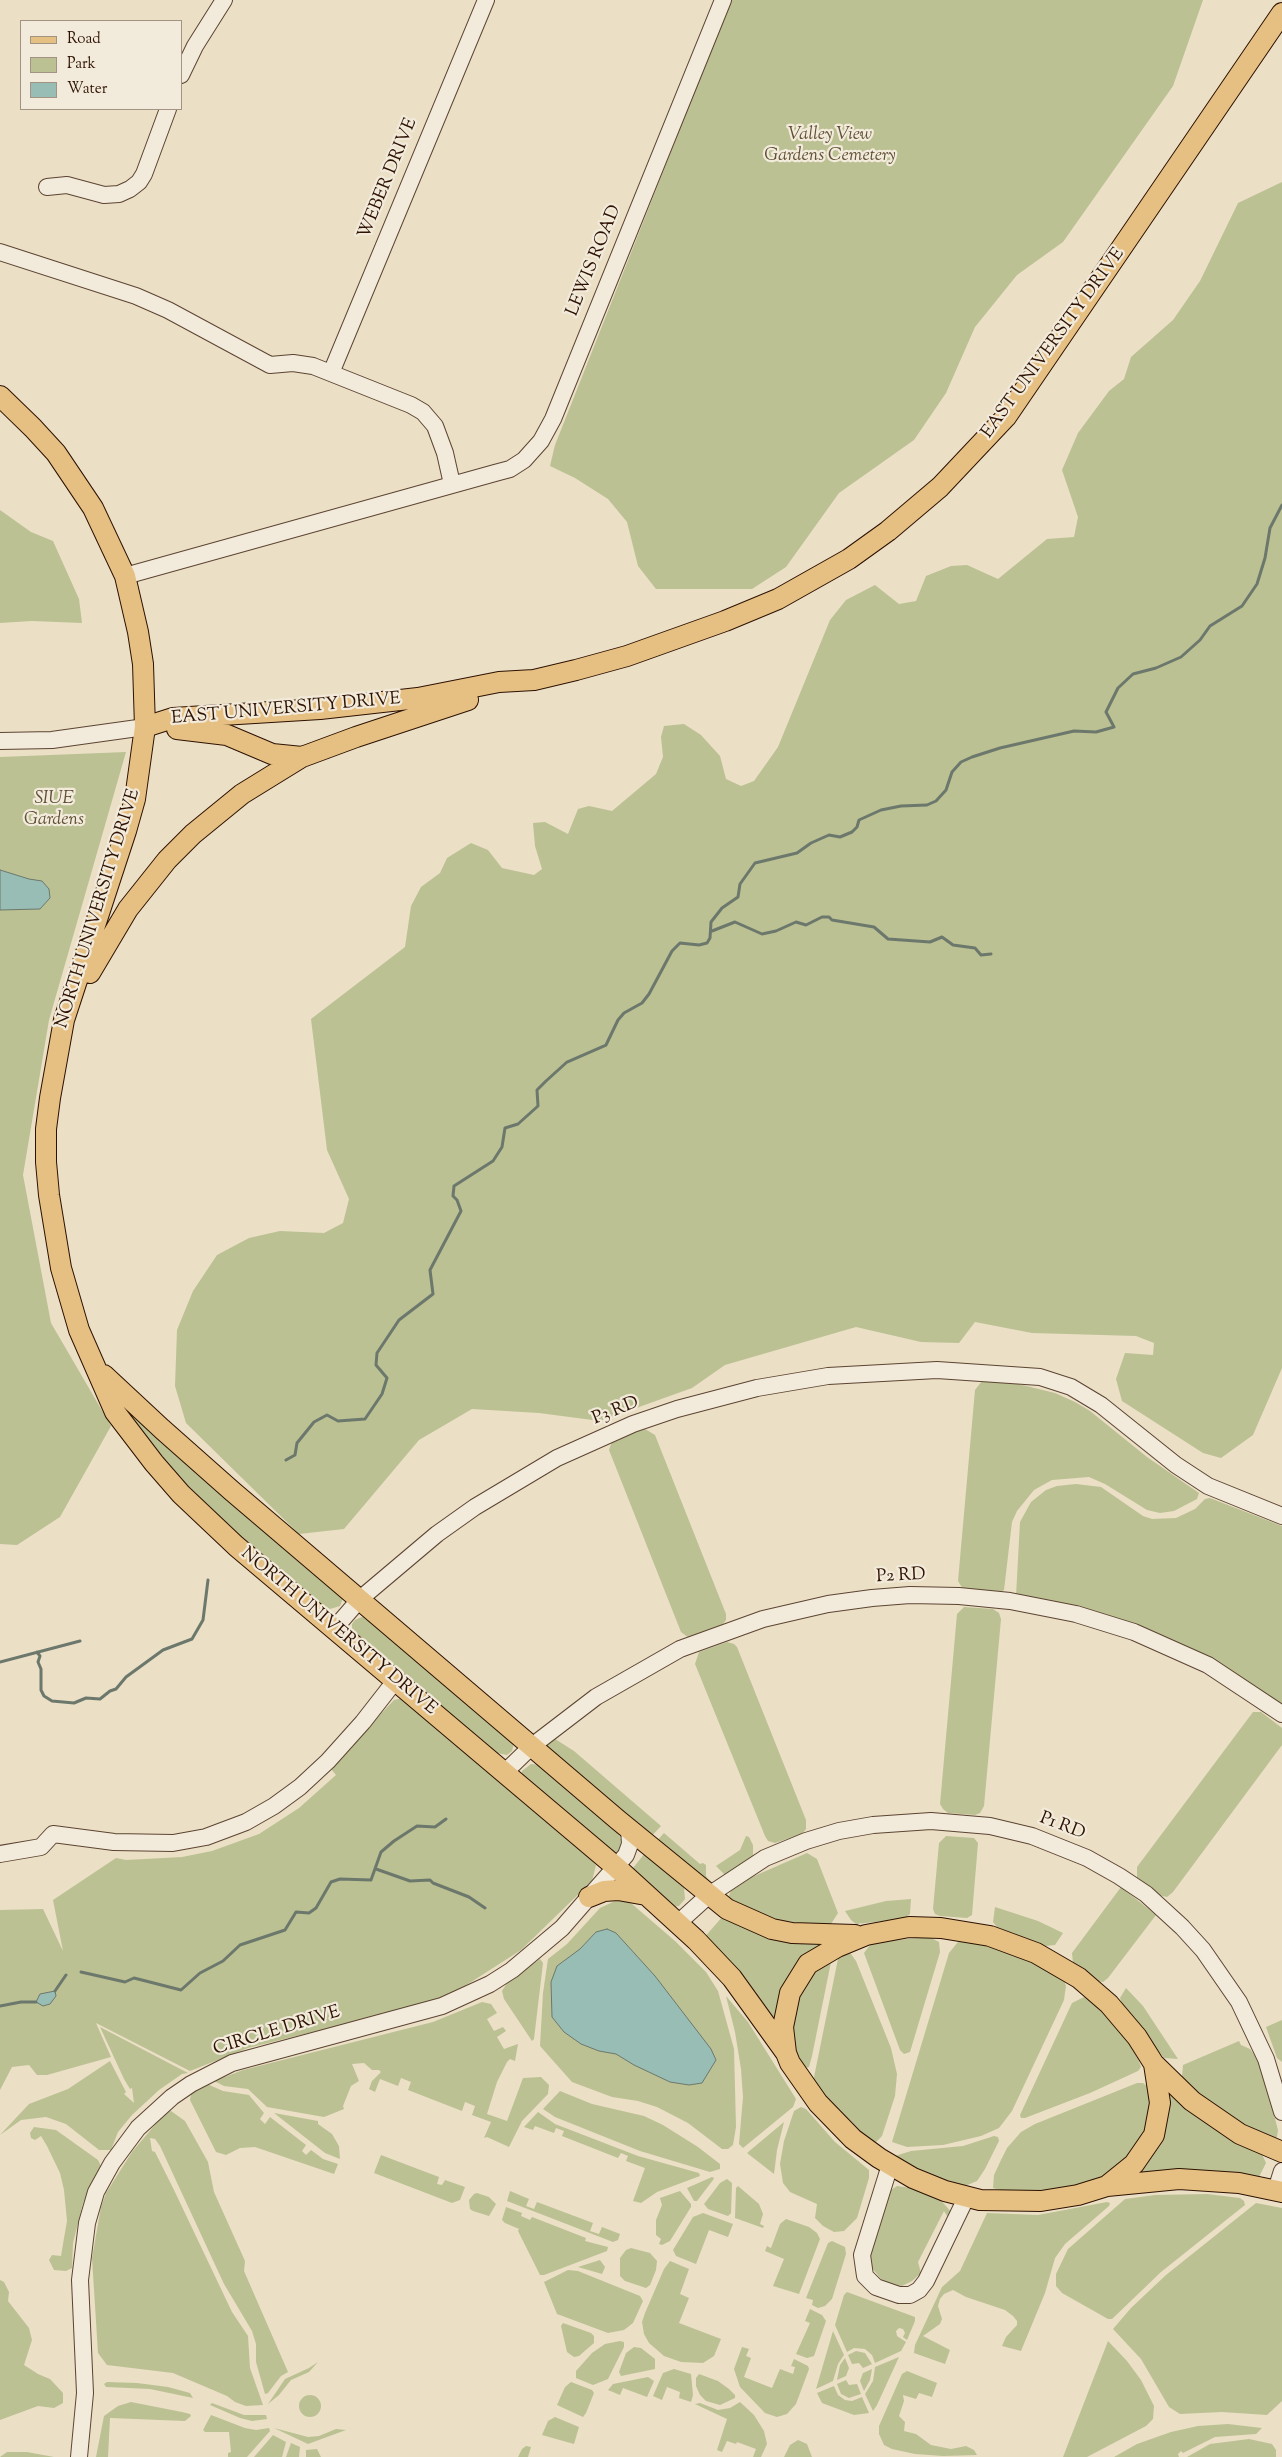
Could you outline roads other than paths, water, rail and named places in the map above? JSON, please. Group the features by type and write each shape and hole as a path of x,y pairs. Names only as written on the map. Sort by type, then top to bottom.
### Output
{"main road":[{"name":"EAST UNIVERSITY DRIVE","path":"145,727 209,731 245,741 272,754 302,757 365,734 530,680 627,656 726,621 778,599 848,558 888,531 940,488 1006,417 1282,14"},
{"name":"NORTH UNIVERSITY DRIVE","path":"0,396 33,428 76,480 97,516 125,576 138,632 143,664 145,727 139,775 126,831 64,1020 46,1129 49,1195 56,1242 68,1298 115,1412 154,1463 181,1494 236,1546 616,1867 678,1923 732,1978 786,2053 805,2084 835,2122 890,2165 913,2178 966,2198 1041,2201 1078,2195 1107,2186"},
{"name":"EAST UNIVERSITY DRIVE","path":"145,727 173,718 320,710 418,698 499,682 530,680"},
{"path":"59,1044 92,969 108,941 128,909 162,866 193,834 242,794 302,757"},
{"name":"NORTH UNIVERSITY DRIVE","path":"96,1366 162,1429 629,1829 733,1913 772,1929 812,1935 866,1935"},
{"path":"589,1898 604,1891 618,1890 647,1896"},
{"path":"786,2053 785,2010 798,1978 808,1964 820,1956 866,1935 909,1927 941,1928 990,1936 1036,1953 1073,1974 1103,1998 1130,2028 1154,2064 1192,2101 1240,2134 1282,2152"},
{"path":"1107,2186 1134,2164 1154,2135 1160,2103 1154,2064"},
{"path":"1107,2186 1145,2181 1204,2179 1279,2191"}],"street":[{"path":"182,73 195,46 224,0"},
{"name":"WEBER DRIVE","path":"331,373 486,0"},
{"name":"LEWIS ROAD","path":"125,576 510,469 524,460 548,430 723,0"},
{"path":"47,187 67,185 104,195 119,194 130,189 139,182 144,174 168,110"},
{"path":"0,252 136,296 168,310 270,365 293,362 313,366 411,405 431,419 438,434 452,484"},
{"path":"0,741 52,740 145,727"},
{"name":"P3 RD","path":"334,1628 360,1599 396,1567 475,1507 558,1458 633,1424 711,1399 791,1382 885,1372 970,1371 1040,1377 1070,1387 1100,1405 1176,1465 1208,1486 1282,1516"},
{"name":"P2 RD","path":"504,1773 532,1746 596,1697 639,1671 690,1645 737,1626 795,1610 836,1602 910,1595 956,1595 1007,1600 1044,1606 1105,1622 1171,1647 1208,1665 1282,1714"},
{"path":"0,1854 41,1846 53,1834 114,1842 173,1843 206,1837 246,1822 274,1806 307,1780 350,1737 395,1681"},
{"name":"P1 RD","path":"678,1923 730,1879 775,1854 821,1836 872,1825 931,1821 966,1823 999,1828 1056,1844 1087,1858 1146,1894 1167,1912 1203,1950 1222,1975 1250,2021 1266,2059 1282,2112"},
{"name":"CIRCLE DRIVE","path":"79,2457 85,2393 80,2280 87,2223 96,2192 112,2163 138,2128 172,2097 211,2073 232,2064 442,2006 473,1992 512,1970 562,1928 626,1855 630,1844 629,1829"},
{"path":"890,2165 862,2255 865,2276 876,2288 899,2296 910,2295 919,2290 926,2281 966,2198"},
{"path":"1279,2191 1282,2171"}],"water":[{"path":"0,870 42,881 49,889 50,898 40,909 0,910"},
{"path":"607,1929 616,1933 655,1976 711,2049 716,2060 702,2083 689,2085 670,2082 616,2054 599,2051 581,2044 564,2032 552,2017 551,1982 557,1966 580,1949 596,1932"},
{"path":"55,1991 56,1996 50,2004 43,2006 36,2002 40,1994"}],"waterway":[{"path":"286,1460 295,1455 297,1443 314,1422 327,1415 338,1421 365,1419 382,1394 387,1378 376,1365 377,1353 399,1320 433,1294 430,1270 461,1211 457,1200 453,1196 454,1186 493,1161 502,1147 505,1128 518,1124 538,1106 537,1090 546,1081 567,1062 606,1045 618,1020 624,1013 642,1003 649,994 672,951 680,943 699,945 707,943 710,938 711,922 722,908 738,897 740,884 755,863 797,853 811,843 829,835 840,837 852,832 857,827 859,820 881,810 901,806 927,805 936,801 946,790 952,772 961,762 972,757 1000,748 1074,731 1096,732 1114,727 1106,712 1118,688 1133,674 1156,668 1181,657 1200,640 1210,626 1242,606 1257,584 1265,558 1270,528 1282,505"},
{"path":"712,931 735,922 762,934 776,931 796,922 806,925 822,917 829,917 832,920 874,927 888,939 930,942 942,937 953,945 975,948 981,955 991,954"},
{"path":"37,1652 40,1656 38,1662 41,1669 41,1690 44,1696 52,1701 74,1703 86,1698 100,1699 116,1689 126,1677 163,1650 192,1639 203,1620 208,1580"},
{"path":"0,1662 80,1641"},
{"path":"81,1972 125,1982 134,1978 181,1990 200,1973 223,1961 240,1945 285,1930 296,1912 309,1913 316,1908 331,1882 340,1879 371,1880 381,1852 394,1841 417,1826 435,1827 446,1819"},
{"path":"376,1869 410,1881 430,1880 433,1883 469,1897 485,1908"},
{"path":"55,1991 66,1975"},
{"path":"0,2006 21,2002 36,2002"}],"park label":[{"name":"Valley View Gardens Cemetery","path":"830,146"},
{"name":"SIUE Gardens","path":"54,810"}]}
